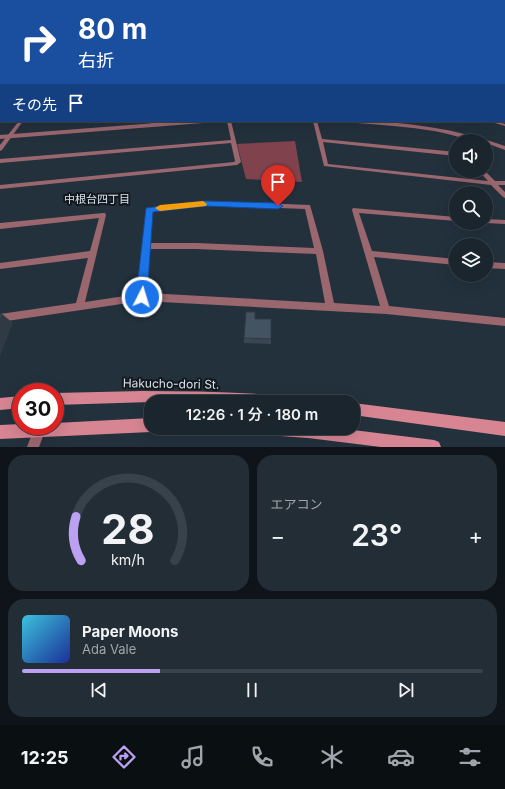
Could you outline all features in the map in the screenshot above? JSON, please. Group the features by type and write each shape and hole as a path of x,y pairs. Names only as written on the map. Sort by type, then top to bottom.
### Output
{"main road":[{"name":"Hakucho-dori St.","path":"64,399 144,396"},
{"path":"0,404 12,403"},
{"path":"360,410 505,429"},
{"path":"64,427 144,425"},
{"path":"0,432 12,431"},
{"path":"340,435 434,447"}],"street":[{"path":"0,149 20,122"},
{"path":"0,137 178,122"},
{"path":"0,187 235,164 238,162 228,122"},
{"path":"315,122 326,165 492,183 505,182"},
{"path":"379,122 401,123 456,132 505,148"},
{"path":"493,122 505,126"},
{"path":"320,140 449,153"},
{"path":"0,161 233,141"},
{"path":"488,178 505,196"},
{"path":"142,297 149,210 205,203 308,207 319,251 330,307"},
{"path":"386,310 355,210 449,218"},
{"path":"0,226 103,215 79,306"},
{"path":"493,221 505,222"},
{"path":"146,246 196,246 319,251"},
{"path":"0,266 93,254"},
{"path":"369,254 449,261"},
{"path":"493,265 505,266"},
{"path":"0,318 142,297 386,310 505,322"},
{"path":"33,447 37,435"}],"shaded area":[{"path":"295,141 302,182 246,179 237,144"}],"building":[{"path":"246,312 255,312 255,319 271,319 271,339 244,338"}],"slow traffic":[{"path":"160,208 203,204"}],"district":[{"name":"中根台四丁目","path":"97,199"}],"route":[{"path":"142,297 149,210 205,203 278,206"}]}
